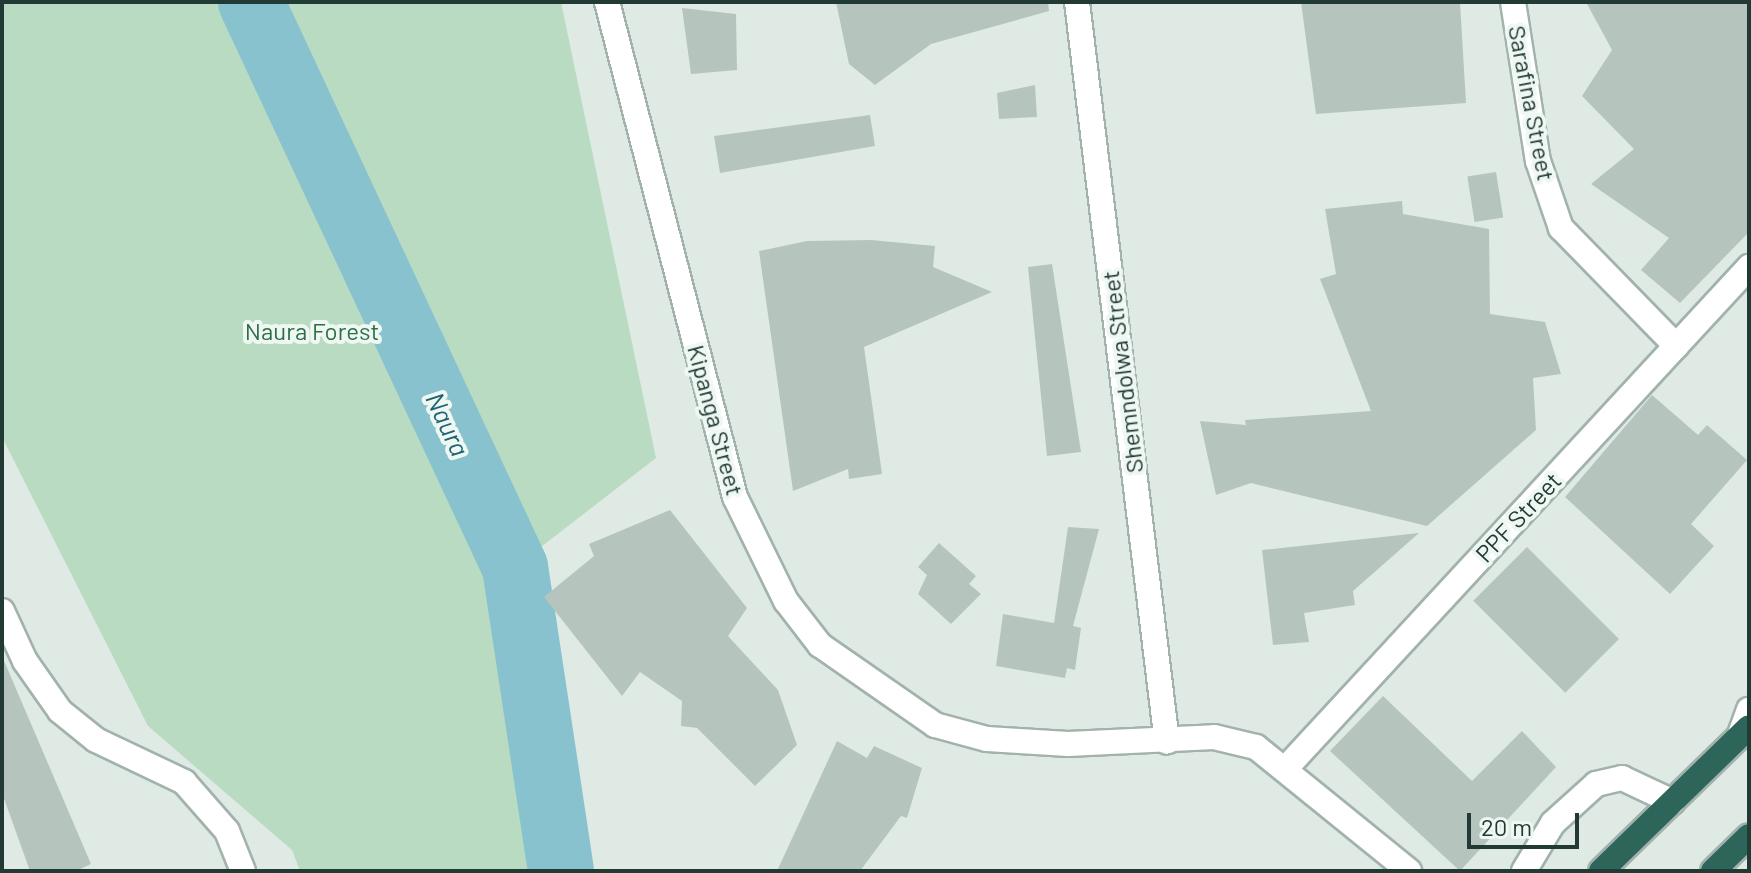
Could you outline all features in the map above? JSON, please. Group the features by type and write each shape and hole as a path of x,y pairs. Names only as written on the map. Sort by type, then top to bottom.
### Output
{"highway":[{"path":"1601,871 1744,732"},
{"path":"1723,868 1749,836"}],"street":[{"name":"Kipanga Street","path":"607,2 735,497 786,601 820,645 935,725 1000,740 1167,742 1214,737 1256,747 1287,767 1409,871"},
{"name":"Shemndolwa Street","path":"1077,2 1167,742"},
{"name":"Sarafina Street","path":"1513,2 1538,161 1561,228 1676,346"},
{"name":"PPF Street","path":"1287,767 1749,267"},
{"path":"2,611 25,661 60,711 96,740 184,782 227,831 243,871"},
{"path":"1744,732 1749,710"},
{"path":"1524,871 1553,823 1596,784 1622,778 1673,802"}],"green space":[{"name":"Naura Forest","path":"2,2 561,2 656,458 515,567 561,871 300,871 292,850 148,726 2,437"}],"building":[{"path":"836,2 1048,2 1049,11 931,44 875,85 849,64"},
{"path":"1301,2 1460,2 1466,103 1316,114"},
{"path":"1586,2 1749,2 1749,232 1680,303 1641,270 1669,238 1591,184 1634,149 1582,96 1612,50"},
{"path":"682,8 736,14 737,70 691,74"},
{"path":"1035,85 1037,117 999,119 997,93"},
{"path":"870,115 875,146 720,173 714,136"},
{"path":"1496,172 1503,217 1475,222 1467,177"},
{"path":"1402,201 1403,214 1489,229 1490,314 1545,322 1561,374 1533,378 1536,430 1427,526 1251,483 1216,495 1200,421 1246,425 1245,420 1371,411 1320,279 1336,274 1325,209"},
{"path":"871,240 935,246 933,267 992,292 864,347 882,474 849,479 848,469 793,491 759,251 807,241"},
{"path":"1052,264 1081,452 1047,456 1028,267"},
{"path":"1652,395 1698,435 1707,425 1747,460 1691,524 1714,546 1670,594 1565,497"},
{"path":"670,510 747,608 728,636 778,690 797,745 755,786 697,728 681,726 682,701 640,672 622,696 544,597 594,556 589,544"},
{"path":"1068,527 1099,529 1073,626 1081,628 1075,670 1067,668 1065,678 996,666 1003,614 1054,623"},
{"path":"1419,533 1353,591 1355,605 1304,613 1309,642 1273,645 1262,550"},
{"path":"939,543 976,576 969,584 981,594 951,624 918,594 927,575 918,567"},
{"path":"1527,547 1619,639 1565,693 1473,601"},
{"path":"2,656 91,864 76,871 30,871 2,793"},
{"path":"1383,696 1472,781 1522,731 1556,767 1460,871 1330,751"},
{"path":"837,741 867,758 874,746 922,768 907,818 901,816 860,871 777,871"}],"waterway":[{"name":"Naura","path":"251,2 515,567 561,871"}]}
